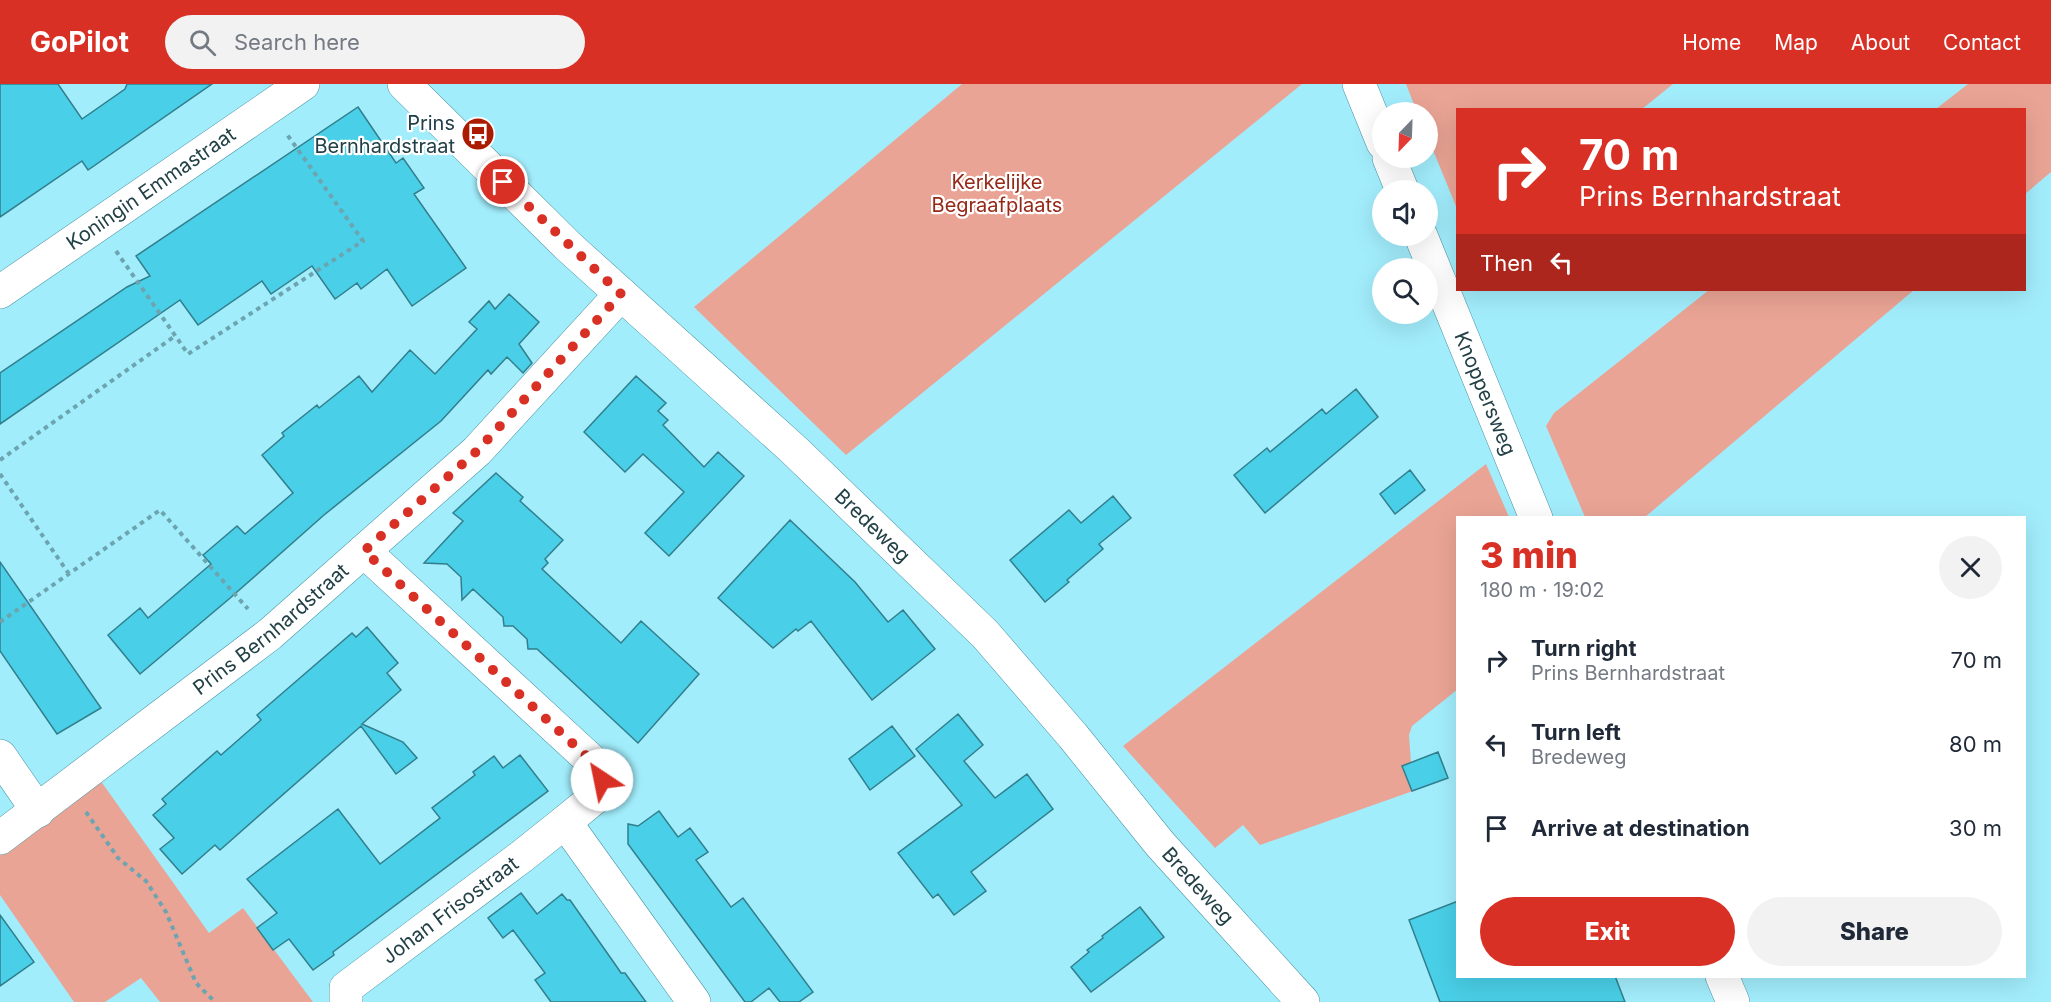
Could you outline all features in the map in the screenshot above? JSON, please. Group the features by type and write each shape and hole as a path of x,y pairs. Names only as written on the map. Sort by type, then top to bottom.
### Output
{"street":[{"name":"Koningin Emmastraat","path":"0,292 303,84"},
{"name":"Bredeweg","path":"404,84 561,239 794,450 985,634 1073,736 1160,844 1303,1002"},
{"path":"1359,84 1372,116"},
{"name":"Knoppersweg","path":"1425,246 1535,516"},
{"name":"Prins Bernhardstraat","path":"0,837 38,811 270,634 477,451 621,294"},
{"name":"Johan Frisostraat","path":"346,1002 346,988 565,822 593,799 602,780 596,765 364,551"},
{"path":"0,756 38,811"},
{"path":"565,822 694,1002"},
{"path":"1723,978 1733,1002"}],"path":[{"path":"98,225 188,354 363,241 268,108"},
{"path":"0,460 175,336"},
{"path":"0,474 69,574"},
{"path":"0,622 160,510 270,634"},
{"path":"68,787 118,858 146,881 166,912 196,983 216,1002"}],"green space":[{"name":"Kerkelijke Begraafplaats","path":"962,84 1302,84 846,455 694,307"},
{"path":"1406,84 1673,84 1643,108 1456,108 1456,206 1438,162 1438,102 1413,102"},
{"path":"1968,84 2051,84 2051,172 2026,193 2026,108 1937,108"},
{"path":"1708,291 1913,291 1646,516 1585,516 1546,426 1554,413"},
{"path":"1486,464 1509,516 1456,516 1456,691 1412,726 1409,735 1413,791 1260,845 1243,825 1215,848 1123,746"},
{"path":"100,780 209,933 243,908 313,1002 160,1002 141,978 105,1002 74,1002 0,895 0,855"}],"building":[{"path":"0,84 58,84 82,119 125,89 127,84 212,84 88,170 82,161 0,217"},
{"path":"358,107 396,163 403,158 424,188 414,194 466,268 412,306 387,269 361,289 357,283 335,299 312,266 271,294 262,281 198,325 180,300 0,424 0,373 127,287 150,276 136,256"},
{"path":"509,294 539,322 519,344 532,363 523,373 507,357 491,374 488,370 441,421 324,515 140,674 108,635 140,608 148,618 211,564 203,555 237,526 245,534 293,493 262,455 284,436 282,433 317,405 319,408 359,376 372,392 410,350 435,374 477,329 469,322 489,301 495,309"},
{"path":"636,376 666,403 658,411 668,420 663,425 704,467 718,452 744,476 669,556 645,533 684,492 643,454 625,472 584,432"},
{"path":"1356,389 1378,417 1265,513 1234,475 1267,448 1270,452 1322,409 1326,414"},
{"path":"1410,470 1425,490 1395,514 1380,494"},
{"path":"496,473 523,497 520,501 563,540 545,559 548,563 542,569 621,643 641,621 699,674 638,743 537,649 528,649 527,639 513,626 504,626 503,617 473,589 462,600 461,577 447,564 424,563 463,521 453,513"},
{"path":"1113,496 1131,518 1099,544 1103,549 1045,602 1010,560 1069,510 1081,523"},
{"path":"790,520 855,582 888,622 903,610 935,649 872,700 811,621 798,631 796,629 773,648 718,598"},
{"path":"0,562 101,708 57,734 0,651"},
{"path":"367,627 398,663 387,673 401,690 362,724 403,742 417,758 396,774 361,726 220,850 215,845 182,874 160,849 174,838 153,815 166,804 162,799 217,751 221,755 261,720 257,715 352,633 356,637"},
{"path":"958,714 983,745 964,761 995,798 1027,774 1053,809 971,872 986,891 954,915 938,894 933,898 898,853 962,805 916,749"},
{"path":"892,726 915,756 870,790 849,759"},
{"path":"1438,752 1448,778 1412,791 1402,766"},
{"path":"520,755 548,791 333,952 334,955 313,970 289,939 273,950 257,928 277,913 247,879 338,809 380,864 440,818 432,808 475,775 473,772 494,756 503,768"},
{"path":"659,811 678,837 690,828 708,852 696,860 731,907 743,898 813,992 799,1002 780,1002 769,988 751,1002 745,1002 628,844 628,824 638,826"},
{"path":"521,893 537,914 562,894 570,900 621,973 625,973 646,1002 551,1002 535,980 545,973 513,930 503,938 488,918"},
{"path":"1456,902 1456,978 1616,978 1625,1002 1440,1002 1409,920"},
{"path":"1140,907 1164,937 1091,992 1071,967 1089,952 1087,950 1103,938 1102,936"},
{"path":"0,915 34,962 0,986"}],"place":[{"name":"Prins Bernhardstraat","path":"478,134"}],"route":[{"path":"503,182 621,294 477,451 364,551 596,765 602,780"}]}
